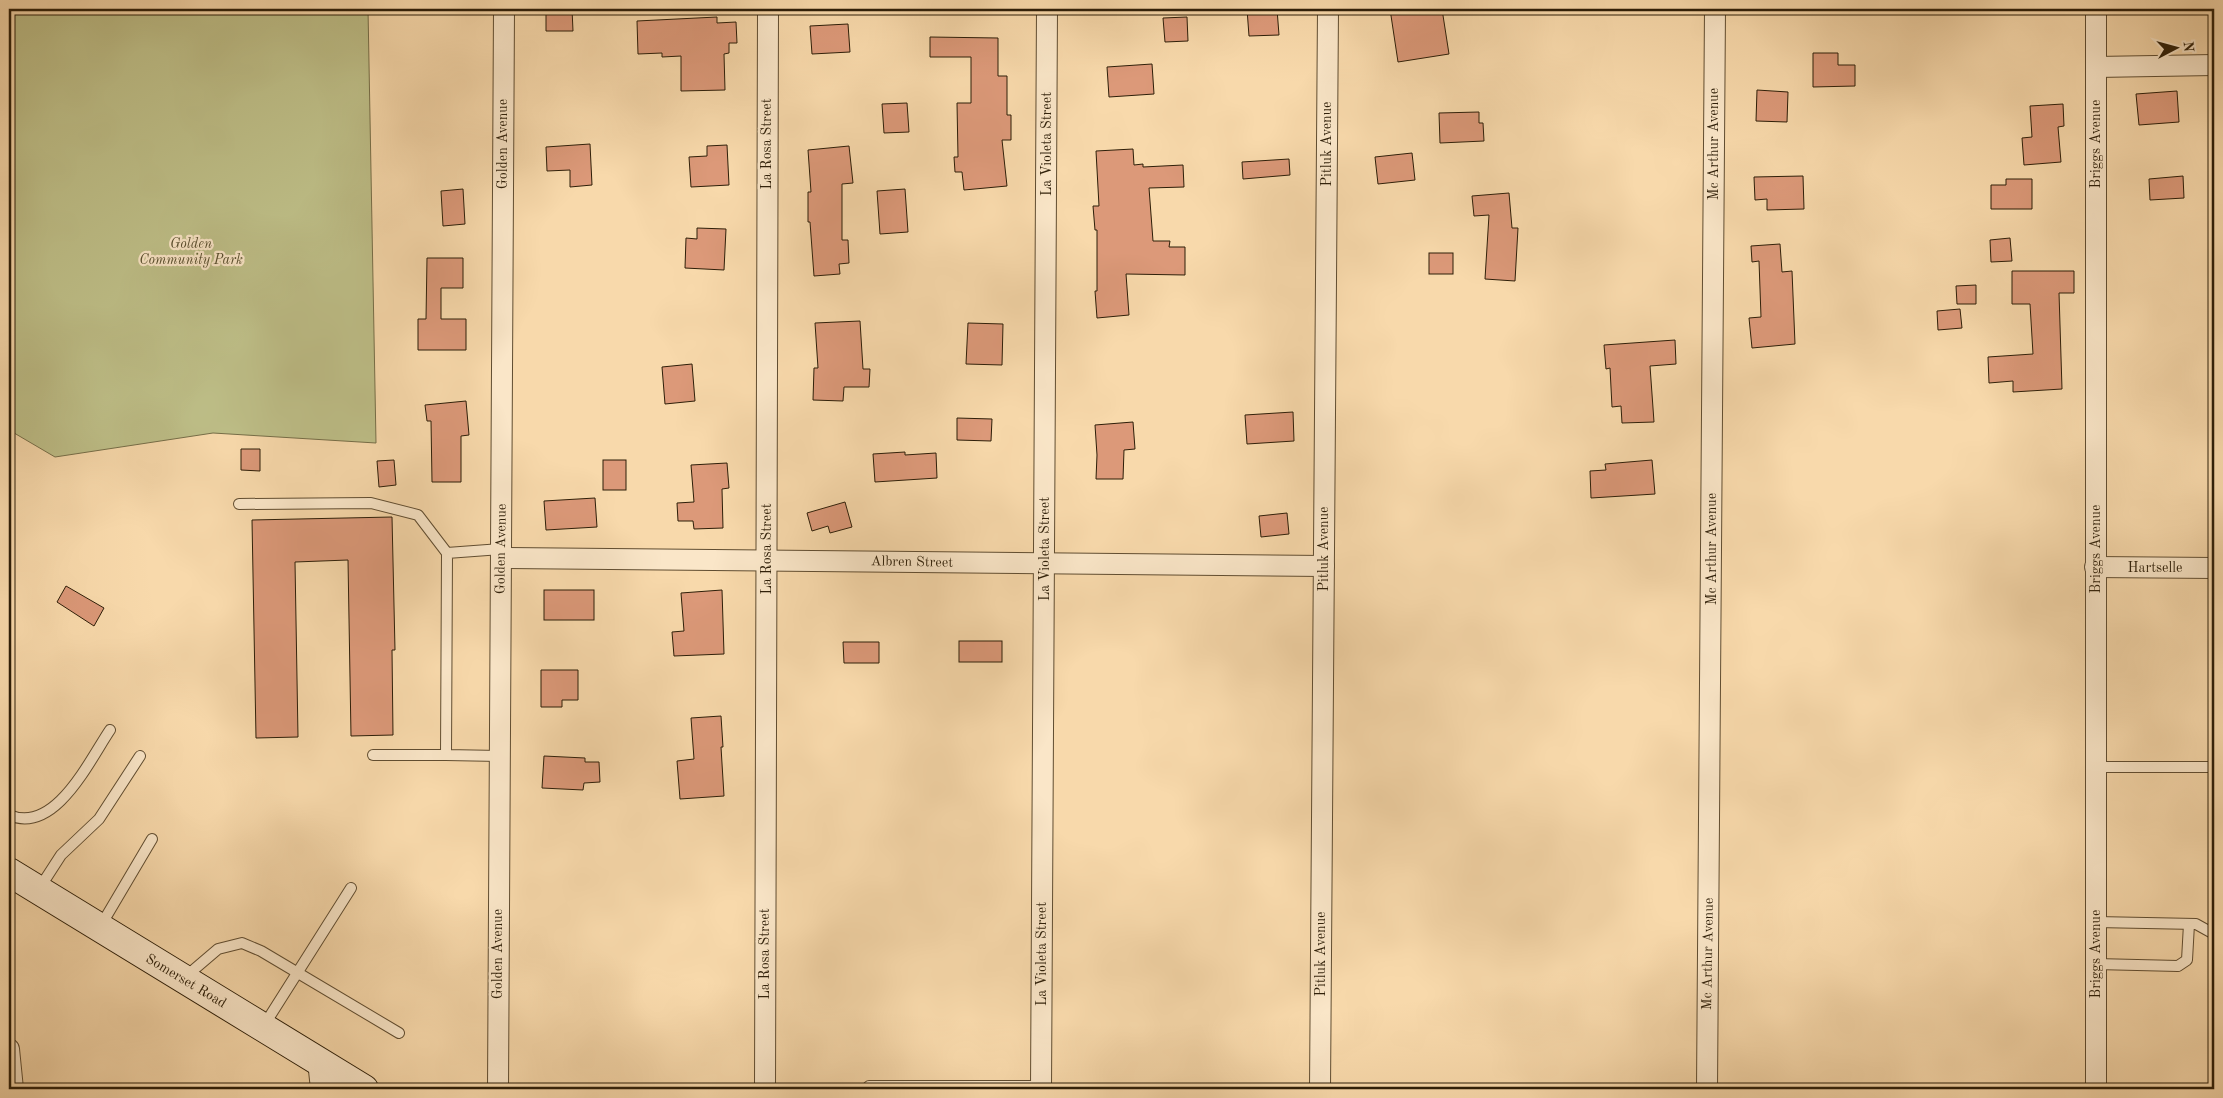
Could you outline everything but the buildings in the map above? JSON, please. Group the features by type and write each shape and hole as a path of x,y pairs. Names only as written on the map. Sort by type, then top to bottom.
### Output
{"main road":[{"name":"Somerset Road","path":"9,872 364,1089"}],"street":[{"name":"Golden Avenue","path":"498,1089 504,9"},
{"name":"La Rosa Street","path":"765,1089 768,9"},
{"name":"La Violeta Street","path":"1041,1088 1047,9"},
{"name":"Pitluk Avenue","path":"1320,1089 1328,9"},
{"name":"Mc Arthur Avenue","path":"1707,1089 1715,9"},
{"name":"Briggs Avenue","path":"2096,9 2096,1089"},
{"path":"2096,67 2214,65"},
{"name":"Albren Street","path":"501,553 767,560 1324,566"},
{"name":"Hartselle","path":"2096,568 2214,568"},
{"path":"9,1049 13,1089"},
{"path":"318,1061 321,1089"}],"lane":[{"path":"239,504 371,503 418,515 447,553 446,755"},
{"path":"447,553 501,553"},
{"path":"9,815 16,818 37,817 63,800 110,730"},
{"path":"373,755 500,756"},
{"path":"38,890 62,855 99,819 140,756"},
{"path":"2095,767 2214,767"},
{"path":"100,928 152,838"},
{"path":"262,1027 350,888"},
{"path":"2096,922 2196,924 2214,934"},
{"path":"2096,964 2178,966 2187,960 2190,924"},
{"path":"183,979 218,949 242,944 261,951 399,1033"},
{"path":"866,1089 869,1086 1041,1088"}],"green space":[{"name":"Golden Community Park","path":"9,9 368,9 376,443 213,433 55,457 9,430"}]}
